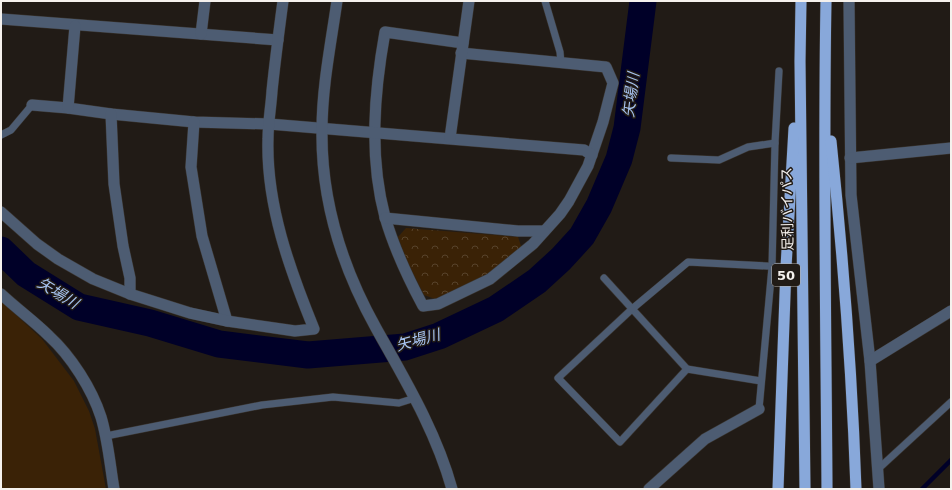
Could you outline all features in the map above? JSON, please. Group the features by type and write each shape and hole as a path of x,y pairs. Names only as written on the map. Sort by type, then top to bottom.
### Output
{"highway":[{"name":"足利バイパス","path":"801,1 800,61 805,489"},
{"path":"826,1 825,239 827,489"},
{"name":"50","path":"778,489 786,267 800,61"},
{"path":"825,78 842,248 854,431 856,489"}],"street":[{"path":"201,34 205,1"},
{"path":"1,212 37,244 58,259 93,278 130,294 190,313 227,321 295,331 314,329 298,288 282,239 273,199 269,170 269,124 283,1"},
{"path":"337,1 325,88 322,129 325,179 329,206 335,230 354,284 415,398 440,451 452,489"},
{"path":"450,138 469,1"},
{"path":"849,1 851,195 870,361 879,489"},
{"path":"1,19 75,26 278,40"},
{"path":"68,108 75,26"},
{"path":"385,32 462,48 561,63 606,67 613,83 603,122 592,155 569,201 560,214 528,248 490,279 438,304 423,306 404,270 385,218 378,185 374,133 380,59 385,32"},
{"path":"32,106 68,108 111,114 194,122 269,124 450,138 584,150 592,155"},
{"path":"111,114 114,184 120,227 130,278 130,294"},
{"path":"194,122 191,167 202,236 227,321"},
{"path":"850,158 951,148"},
{"path":"385,218 518,231 544,231"},
{"path":"1,294 50,336 68,356 95,403 101,418 106,436 114,489"},
{"path":"870,361 951,311"},
{"path":"649,489 705,439 759,409"}],"lane":[{"path":"545,1 560,52 561,63"},
{"path":"759,409 772,267 775,143 779,71"},
{"path":"1,136 11,130 32,106"},
{"path":"671,158 719,160 748,147 775,143"},
{"path":"688,369 620,442 558,378 632,309 688,262 786,267"},
{"path":"604,278 688,369 761,381"},
{"path":"106,436 262,405 333,397 398,403 415,398"},
{"path":"877,470 951,402"}],"green space":[{"path":"406,228 518,237 522,249 486,276 435,299 424,295 407,261 398,237"},
{"path":"1,301 42,339 74,381 89,411 95,429 106,489 1,489"}],"waterway":[{"name":"矢場川","path":"1,250 26,274 79,307 150,323 219,344 308,355 405,347 439,336 496,309 537,281 561,259 582,236 599,206 619,159 627,128 643,1"},
{"path":"922,489 951,460"}]}
